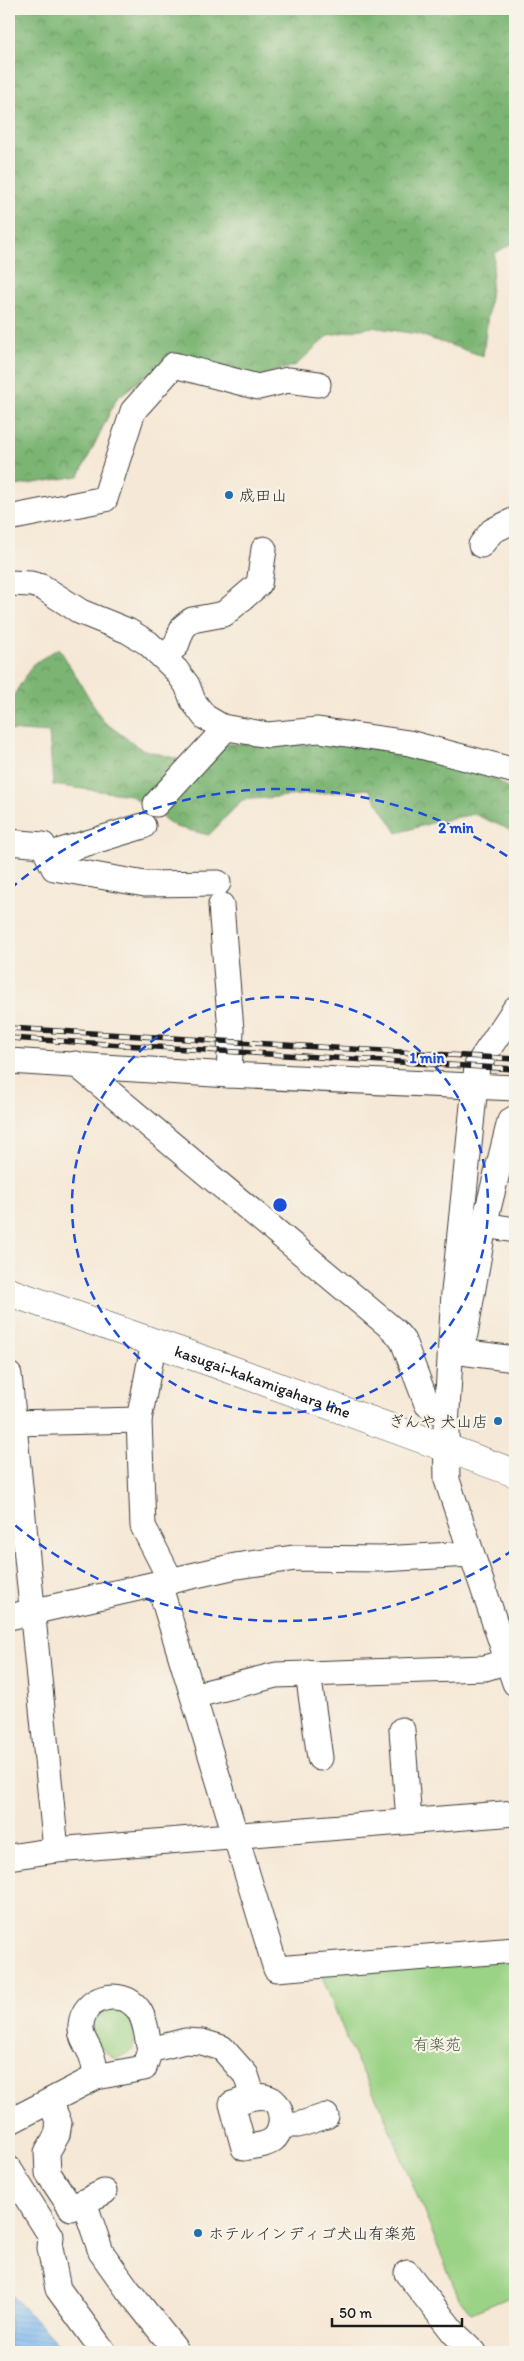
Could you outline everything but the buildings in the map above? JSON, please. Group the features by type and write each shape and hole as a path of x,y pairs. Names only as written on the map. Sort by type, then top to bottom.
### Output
{"main road":[{"name":"kasugai-kakamigahara line","path":"9,1292 515,1473"}],"street":[{"path":"9,518 105,499 133,411 174,365 258,388 288,380 318,384"},
{"path":"481,545 492,531 515,520"},
{"path":"164,656 176,646 183,627 192,620 224,614 260,584 264,549"},
{"path":"9,583 31,584 42,588 81,612 128,631 164,656 187,685 193,701 205,716 226,728 268,735 318,730 409,743 515,770"},
{"path":"156,804 226,728"},
{"path":"9,842 59,846 143,826"},
{"path":"59,846 54,868 220,897"},
{"path":"143,871 217,872 232,1030 229,1075"},
{"path":"456,1352 454,1292 478,1066 515,1009"},
{"path":"9,1061 229,1075 515,1088"},
{"path":"76,1064 395,1331 403,1341 427,1404 446,1416"},
{"path":"193,1696 276,1675 485,1668 511,1672 447,1480 445,1448 446,1416 456,1352 484,1225 510,1121 515,1118"},
{"path":"484,1225 515,1230"},
{"path":"156,1343 139,1420 143,1526 165,1582 193,1696 276,1969 515,1950"},
{"path":"456,1352 515,1359"},
{"path":"9,1375 13,1424 20,1614 56,1850"},
{"path":"13,1424 139,1420"},
{"path":"20,1614 236,1566 295,1558 381,1559 471,1554"},
{"path":"308,1673 320,1758"},
{"path":"402,1730 409,1821"},
{"path":"9,1857 56,1850 234,1834 515,1813"},
{"path":"9,2122 96,2077 144,2068 150,2050 142,2017 138,2009 121,1998 102,1998 86,2009 80,2026 82,2036 92,2056 96,2077"},
{"path":"150,2050 185,2041 202,2042 222,2048 246,2075 253,2097"},
{"path":"253,2097 266,2097 276,2103 282,2116 281,2126 280,2131 271,2142 244,2148 232,2104 253,2097"},
{"path":"50,2101 59,2123 57,2135 47,2152 48,2173 71,2208 94,2197 101,2252 128,2290 174,2348 175,2352"},
{"path":"281,2126 298,2125 326,2116"},
{"path":"9,2169 51,2236 52,2256 58,2289 104,2352"},
{"path":"407,2273 454,2333 474,2352"}],"green space":[{"path":"9,9 515,9 515,242 495,253 483,356 417,334 372,327 329,335 296,365 257,377 175,353 117,398 79,476 9,487"},
{"path":"59,648 103,721 141,749 197,764 227,744 360,745 408,752 495,779 515,793 515,832 474,814 435,822 397,833 369,789 242,800 209,835 176,827 130,795 53,785 49,733 9,730 9,703 33,664"},
{"name":"有楽苑","path":"515,1959 515,2295 471,2313 459,2298 383,2112 351,2049 321,1974"},
{"path":"108,2007 126,2012 134,2031 133,2050 116,2059 100,2047 91,2028 95,2016"}],"water":[{"path":"9,2291 11,2294 65,2352 9,2352"}],"railway":[{"path":"9,1028 515,1059"},
{"path":"9,1038 515,1069"}],"place":[{"name":"成田山","path":"229,495"},
{"name":"ぎんや 犬山店","path":"498,1421"},
{"name":"ホテルインディゴ犬山有楽苑","path":"198,2233"}]}
